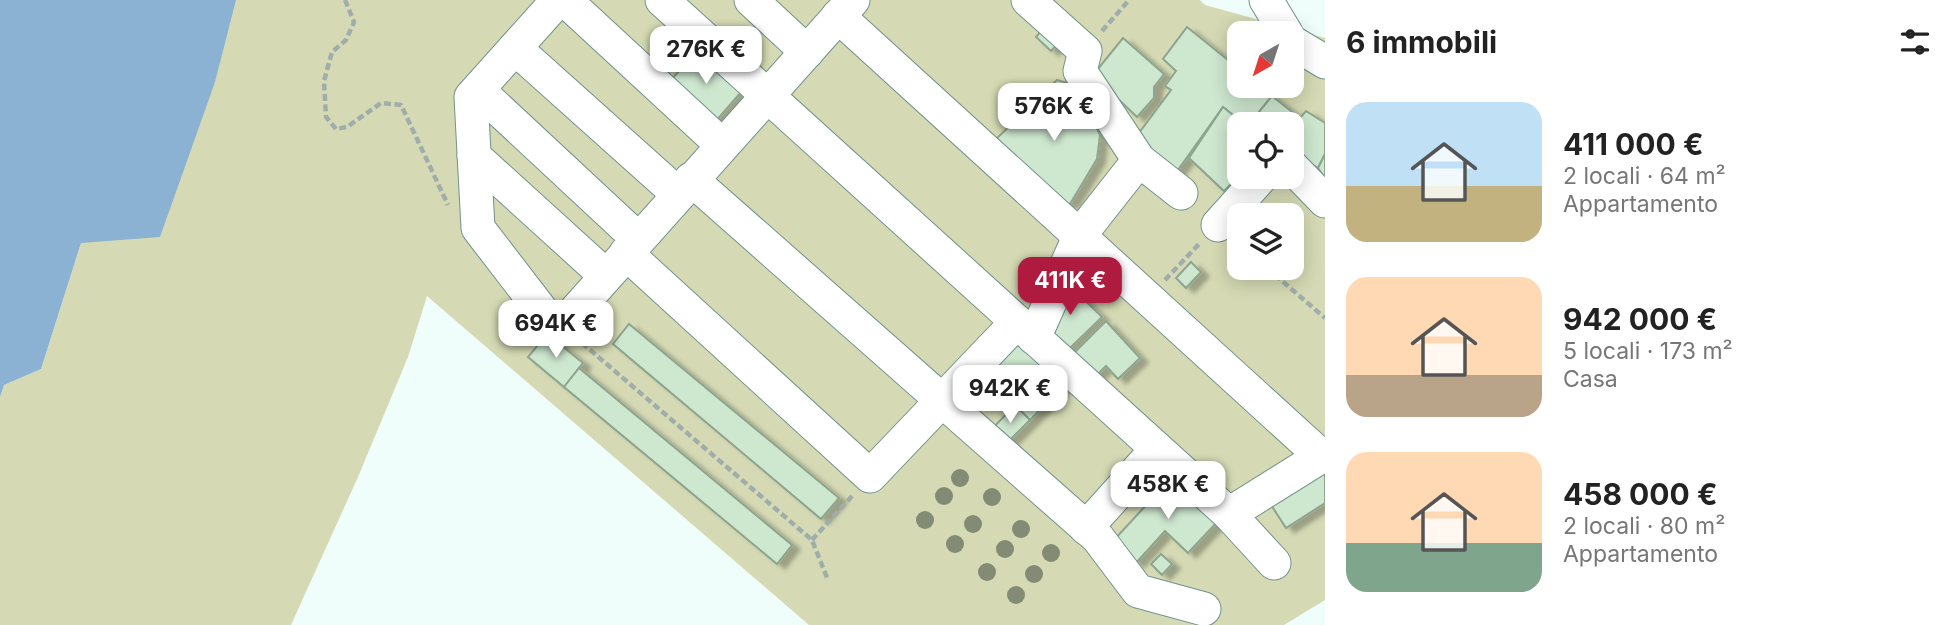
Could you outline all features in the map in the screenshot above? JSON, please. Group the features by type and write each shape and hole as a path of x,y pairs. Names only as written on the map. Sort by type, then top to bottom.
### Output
{"street":[{"path":"558,0 471,97 478,228 551,323 562,326 846,5 1080,235 1323,455 1229,514"},
{"path":"565,0 722,145"},
{"path":"662,0 1229,514 1274,563"},
{"path":"751,0 807,52"},
{"path":"1028,0 1085,51 1080,71 1139,160 1181,192"},
{"path":"1266,0 1279,21"},
{"path":"515,48 943,401 1098,538 1138,591 1204,609"},
{"path":"1304,49 1325,62"},
{"path":"478,90 623,256 870,476 943,401 1025,330 1080,235 1139,160"},
{"path":"474,156 623,256"},
{"path":"1304,179 1325,201"},
{"path":"1217,225 1250,189"},
{"path":"1086,528 1157,449"}],"path":[{"path":"345,0 354,22 346,40 332,52 324,81 326,117 336,129 347,127 381,103 401,105 449,206 478,228"},
{"path":"1085,51 1129,0"},
{"path":"1148,298 1217,225"},
{"path":"1281,280 1325,318"},
{"path":"562,326 812,540 828,580"},
{"path":"812,540 870,476"}],"green space":[{"path":"235,0 1200,0 1205,5 1263,21 1227,21 1227,98 1304,98 1304,32 1325,38 1325,600 1284,625 809,625 427,296 408,357 358,477 291,625 0,625 0,397 4,385 41,369 81,243"}],"water":[{"path":"0,0 236,0 215,82 160,237 81,243 41,369 4,385 0,397"}],"building":[{"path":"1046,25 1062,39 1051,51 1036,37"},
{"path":"1187,27 1227,59 1227,98 1270,98 1259,112 1229,112 1223,107 1175,174 1136,137 1171,90 1165,86 1176,71 1163,59"},
{"path":"1123,38 1164,74 1154,87 1154,98 1137,117 1093,75"},
{"path":"697,51 742,91 716,121 670,81"},
{"path":"1057,80 1077,86 1100,135 1097,159 1070,204 1046,200 993,142"},
{"path":"1270,98 1275,98 1292,112 1259,112"},
{"path":"1223,107 1229,112 1227,112 1227,188 1224,191 1189,158"},
{"path":"1306,111 1325,123 1325,154 1318,168 1304,159"},
{"path":"1325,154 1325,178 1318,168"},
{"path":"1191,262 1201,272 1186,288 1176,278"},
{"path":"1064,280 1102,317 1067,351 1044,328"},
{"path":"1106,321 1140,358 1118,379 1106,366 1095,377 1073,354"},
{"path":"629,324 839,498 821,519 613,344"},
{"path":"547,334 583,363 564,387 528,357"},
{"path":"1020,334 1068,381 1030,420 982,372"},
{"path":"579,368 792,545 777,564 564,387"},
{"path":"1015,405 1030,420 1005,445 991,430"},
{"path":"1325,460 1325,503 1286,528 1266,497"},
{"path":"1174,475 1220,519 1188,553 1165,531 1136,563 1113,541"},
{"path":"1161,554 1172,564 1162,575 1151,564"}]}
